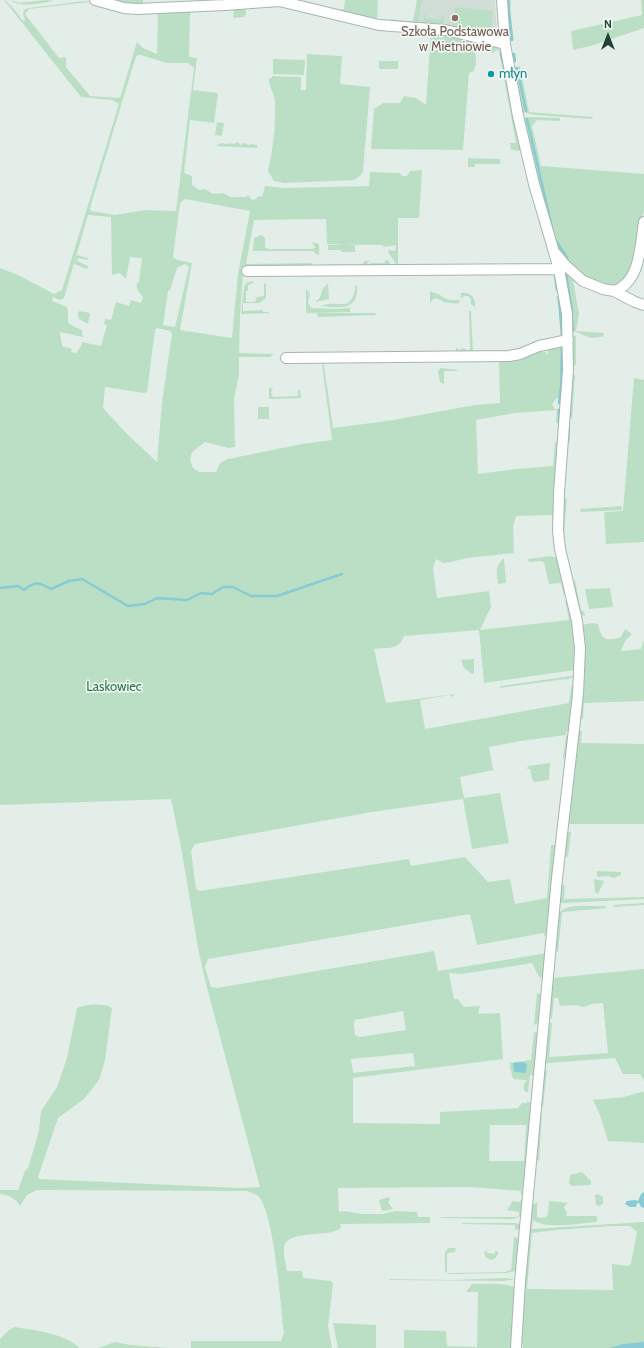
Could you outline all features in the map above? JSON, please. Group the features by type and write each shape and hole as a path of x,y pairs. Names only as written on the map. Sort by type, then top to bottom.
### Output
{"street":[{"path":"95,0 124,8 137,9 279,1 379,25 445,30 505,44"},
{"path":"502,0 505,44 518,116 534,184 559,269 567,314 568,370 559,494 558,531 560,549 578,629 579,672 557,883 520,1282 516,1348"},
{"path":"614,290 626,284 634,272 644,222"},
{"path":"554,251 565,265 583,281 603,289 614,290 644,306"},
{"path":"247,271 559,269"},
{"path":"286,358 509,356 520,354 539,346 568,340"}],"shaded area":[{"name":"Szkoła Podstawowa w Mietniowie","path":"417,0 495,0 497,36 475,34 448,26 413,22"}],"green space":[{"name":"Laskowiec","path":"4,0 14,9 23,21 25,20 23,14 24,10 29,8 85,1 95,2 103,7 102,9 94,3 89,2 29,9 25,14 59,58 66,57 66,67 90,96 120,98 137,42 143,48 157,54 158,10 167,13 174,13 175,10 190,9 189,57 197,58 193,90 218,93 214,123 190,120 184,173 192,176 192,185 199,190 205,189 213,194 223,193 231,197 246,197 248,195 252,200 259,196 262,197 265,186 284,188 369,186 370,172 400,173 402,176 407,176 410,171 422,170 419,218 398,218 398,267 388,252 389,250 395,251 396,245 384,247 382,245 327,244 326,219 254,220 246,264 312,263 312,268 243,275 239,353 274,354 270,357 239,357 239,375 234,399 235,447 229,448 205,442 192,452 190,460 193,468 199,472 216,472 220,463 228,459 302,444 332,440 322,364 323,359 333,428 387,421 475,405 500,403 499,361 541,349 541,352 546,352 548,355 548,350 546,349 564,346 563,397 557,398 552,404 555,409 561,409 561,423 556,423 557,410 515,413 476,420 478,474 553,466 555,442 559,443 556,546 554,547 552,515 516,516 513,527 514,553 467,558 443,563 436,559 433,568 437,598 489,591 491,607 480,630 569,620 565,600 568,601 574,636 575,670 484,683 479,630 404,636 402,641 396,646 374,649 386,703 455,694 452,697 450,695 420,700 425,729 569,703 571,687 574,686 569,730 566,732 566,735 489,747 493,770 460,777 464,798 500,793 509,843 472,849 463,799 372,812 195,844 191,851 196,889 200,891 409,859 411,866 465,857 488,882 510,879 515,904 547,898 551,845 557,845 548,934 544,936 544,933 477,945 470,914 208,959 205,967 211,987 217,988 434,951 438,971 547,953 544,978 539,977 532,963 462,974 449,973 454,999 458,999 464,1007 480,1006 478,1014 500,1013 503,1059 353,1078 353,1123 440,1124 440,1112 518,1108 522,1103 527,1103 527,1101 533,1104 523,1193 521,1194 521,1191 470,1187 338,1188 339,1212 383,1214 395,1211 417,1212 418,1217 430,1217 430,1223 340,1224 340,1229 329,1233 296,1237 286,1242 284,1246 284,1255 287,1271 302,1271 303,1278 331,1281 333,1284 328,1326 332,1348 191,1348 191,1341 281,1341 284,1333 279,1283 272,1239 264,1205 258,1196 254,1194 247,1191 37,1190 27,1195 20,1206 12,1197 0,1194 0,1190 18,1190 25,1171 28,1168 39,1131 41,1111 57,1087 67,1058 77,1008 95,1005 104,1005 112,1008 105,1060 99,1080 84,1099 58,1118 38,1177 39,1179 240,1188 260,1187 206,984 171,799 0,805 0,268 18,275 54,294 62,290 119,104 112,100 81,97","holes":["141,55 167,63 188,63 194,68 176,211 145,210 115,215 91,211 90,209 136,57","185,199 250,211 238,274 232,338 180,330 192,263 177,260 173,257 180,203","88,215 111,217 112,275 120,273 126,279 130,257 142,258 139,282 137,283 138,291 143,297 141,303 131,300 129,306 116,302 111,320 105,319 104,324 107,325 101,346 82,342 76,353 71,352 72,349 62,346 60,332 83,337 82,330 68,322 67,307 52,301 53,297 60,300 64,298","185,264 189,267 175,327 163,325 168,291 170,290 177,268","157,328 170,331 172,334 162,402 157,462 127,434 103,408 105,387 144,393 147,392 155,330","403,1011 406,1030 359,1037 355,1035 355,1020","413,1053 415,1066 353,1073 351,1059","490,1125 526,1125 524,1161 489,1161"]},
{"path":"11,0 19,3 46,0 55,1 26,5 15,3"},
{"path":"118,0 143,0 143,4 132,6 118,2"},
{"path":"345,0 378,0 377,20 341,11 341,9 344,9"},
{"path":"417,0 422,0 418,22 416,25 394,25 390,19 413,22"},
{"path":"507,0 511,0 510,13 514,40 510,41"},
{"path":"641,0 644,0 644,28 594,45 573,50 571,31 642,15"},
{"path":"241,7 246,11 244,17 233,18 234,8 214,11 214,9"},
{"path":"455,7 493,11 491,30 453,26"},
{"path":"425,12 426,18 441,20 442,13 444,22 441,26 425,25 423,22"},
{"path":"431,31 492,45 502,52 528,181 521,151 511,150 510,143 516,143 499,51 496,50 493,53 477,46 475,47 476,64 474,71 469,73 463,150 371,149 374,109 383,103 400,103 404,96 416,98 426,105"},
{"path":"307,54 342,56 340,84 370,87 363,171 360,176 354,180 284,183 274,181 268,171 274,137 275,119 275,99 269,78 272,78 272,76 301,77 300,88 301,90 306,90"},
{"path":"273,59 305,60 304,75 273,74"},
{"path":"379,61 398,61 398,69 379,69"},
{"path":"520,66 529,112 593,117 592,119 536,115 522,112 515,69"},
{"path":"523,118 560,118 560,121 537,120 532,126 541,166 644,174 644,210 637,253 629,277 612,288 589,281 561,255 557,246 536,173"},
{"path":"217,122 224,123 222,136 215,135"},
{"path":"238,142 241,145 244,143 249,145 257,145 257,148 216,146 221,143 233,144"},
{"path":"468,158 500,159 500,164 475,164 475,167 468,167"},
{"path":"261,235 265,238 265,247 268,249 313,249 315,247 312,242 319,244 319,255 313,251 253,251 254,238"},
{"path":"355,244 355,252 328,250 328,245"},
{"path":"77,255 87,258 89,257 87,260 78,258 77,261 88,266 87,269 74,264"},
{"path":"386,260 389,261 391,266 327,266 327,264 361,265 365,261 370,261 367,264 368,265 371,263 384,263"},
{"path":"564,270 594,291 573,280 579,314 576,331 604,333 603,337 590,338 571,330"},
{"path":"253,281 253,283 248,285 248,291 246,291 246,302 255,302 257,297 264,296 264,283 266,284 266,298 260,303 243,303 243,311 263,310 263,312 269,313 241,314 244,287 246,283"},
{"path":"328,283 329,299 316,302 320,298 322,290"},
{"path":"356,284 357,294 355,300 351,304 341,307 320,306 327,304 348,303 354,294"},
{"path":"306,289 310,294 308,302 311,308 350,308 350,312 306,313"},
{"path":"430,291 447,299 460,300 459,303 445,302 435,298 430,303"},
{"path":"461,293 467,293 472,296 475,307 471,304 471,299 468,296 464,296 461,299"},
{"path":"556,296 561,297 563,336 561,337 559,309"},
{"path":"79,311 90,313 88,324 79,319"},
{"path":"469,311 471,311 473,353 456,352 456,348 459,350 463,348 470,350"},
{"path":"317,313 375,313 376,315 318,317"},
{"path":"576,336 576,365 570,364 570,338"},
{"path":"441,368 459,370 444,371 444,384 440,382 438,371"},
{"path":"571,375 575,375 572,419 569,413"},
{"path":"634,378 644,380 644,542 606,544 604,512 623,511"},
{"path":"269,388 273,388 271,393 273,397 298,396 298,390 300,390 301,398 269,399"},
{"path":"258,407 269,407 269,419 258,419"},
{"path":"567,498 564,533 566,547 564,546 562,532 562,500"},
{"path":"622,506 622,510 580,512 581,509"},
{"path":"551,556 557,558 566,594 564,596 561,583 549,584 544,562 529,562 528,559"},
{"path":"504,558 506,583 498,584 497,567"},
{"path":"575,580 581,611 584,611 585,616 579,614 573,583"},
{"path":"610,588 613,607 589,609 585,589"},
{"path":"592,623 598,624 602,636 607,639 621,637 625,629 632,634 625,641 621,651 641,649 644,640 644,701 584,703 583,719 578,719 582,625"},
{"path":"474,659 474,673 472,674 464,668 461,660"},
{"path":"574,676 567,680 499,688 501,686"},
{"path":"577,731 582,731 581,743 644,744 644,824 567,824"},
{"path":"566,735 569,738 567,757 563,758"},
{"path":"550,763 549,780 535,782 532,779 530,769 527,769 528,766"},
{"path":"571,832 568,857 564,856 566,833"},
{"path":"597,871 621,872 621,875 614,878 608,876 597,877"},
{"path":"594,879 604,881 598,894 595,892"},
{"path":"565,885 564,899 644,897 644,899 563,903 560,902 559,898 560,886"},
{"path":"644,903 644,905 614,907 613,905"},
{"path":"577,906 605,906 607,908 562,912 558,952 556,951 558,914 561,910"},
{"path":"644,969 644,1081 640,1074 623,1074 615,1058 545,1063 549,1023 552,1023 549,1057 608,1053 603,1003 583,1007 576,1005 560,1006 558,998 554,998 552,1019 549,1017 553,978"},
{"path":"537,993 543,995 540,1022 534,1025"},
{"path":"534,1032 539,1034 536,1076 530,1075 528,1092 526,1092 523,1088 527,1080 513,1079 510,1067 511,1065 509,1063 531,1060"},
{"path":"547,1070 543,1107 540,1105 544,1071"},
{"path":"644,1092 644,1143 608,1141 600,1115 593,1100 624,1097"},
{"path":"542,1113 539,1161 536,1159 540,1114"},
{"path":"582,1172 591,1181 591,1185 572,1186 569,1183 570,1175"},
{"path":"598,1194 603,1197 603,1204 599,1206 596,1205 595,1195"},
{"path":"389,1197 390,1200 388,1202 393,1209 382,1211 379,1200"},
{"path":"521,1200 523,1202 521,1216 514,1219 439,1217 516,1217 519,1216 519,1212 507,1210 513,1201 520,1202"},
{"path":"549,1201 568,1203 564,1207 567,1213 566,1216 597,1216 597,1222 547,1225 533,1220 532,1229 644,1222 644,1348 523,1348 523,1344 520,1344 521,1310 532,1205 537,1202 537,1217 546,1217 548,1214","holes":["630,1226 637,1232 631,1264 628,1266 612,1264 613,1290 527,1289 532,1233 556,1230"]},
{"path":"462,1223 521,1224 520,1229 515,1230 515,1225"},
{"path":"514,1237 520,1239 517,1267 515,1271 506,1273 449,1274 445,1271 445,1253 448,1248 456,1248 455,1252 447,1253 448,1273 505,1272 511,1270"},
{"path":"486,1250 487,1253 495,1254 495,1251 497,1251 497,1257 491,1260 487,1258 484,1253"},
{"path":"515,1279 504,1281 388,1280 452,1280"},
{"path":"472,1284 501,1284 515,1288 511,1348 404,1348 404,1330 446,1331 447,1346 477,1347 478,1292 466,1292"},
{"path":"333,1323 376,1325 376,1348 338,1348"},
{"path":"15,1327 41,1331 58,1336 80,1348 0,1348 0,1339 9,1330"},
{"path":"115,1342 130,1345 169,1348 98,1348"}],"water":[{"path":"522,1062 527,1064 526,1073 514,1072 513,1063"},
{"path":"644,1192 644,1208 641,1207 639,1203 637,1203 636,1207 630,1207 625,1204 627,1201 638,1201 641,1194"},
{"path":"644,1342 644,1348 609,1348 623,1344"}],"waterway":[{"path":"508,0 512,40"},
{"path":"501,54 503,62"},
{"path":"514,54 515,61"},
{"path":"517,68 526,111"},
{"path":"527,119 552,228"},
{"path":"557,242 567,260"},
{"path":"566,273 572,312"},
{"path":"555,275 557,290"},
{"path":"559,298 562,336"},
{"path":"572,321 573,331"},
{"path":"559,403 562,346"},
{"path":"570,405 570,416"},
{"path":"559,410 559,423"},
{"path":"568,442 569,428"},
{"path":"0,588 18,586 24,590 31,585 40,584 51,589 69,581 82,579 128,606 145,604 157,598 187,600 201,593 212,594 223,587 233,587 251,596 277,596 342,574"}],"place":[{"name":"Szkoła Podstawowa w Mietniowie","path":"455,18"},
{"name":"młyn","path":"491,74"}]}
